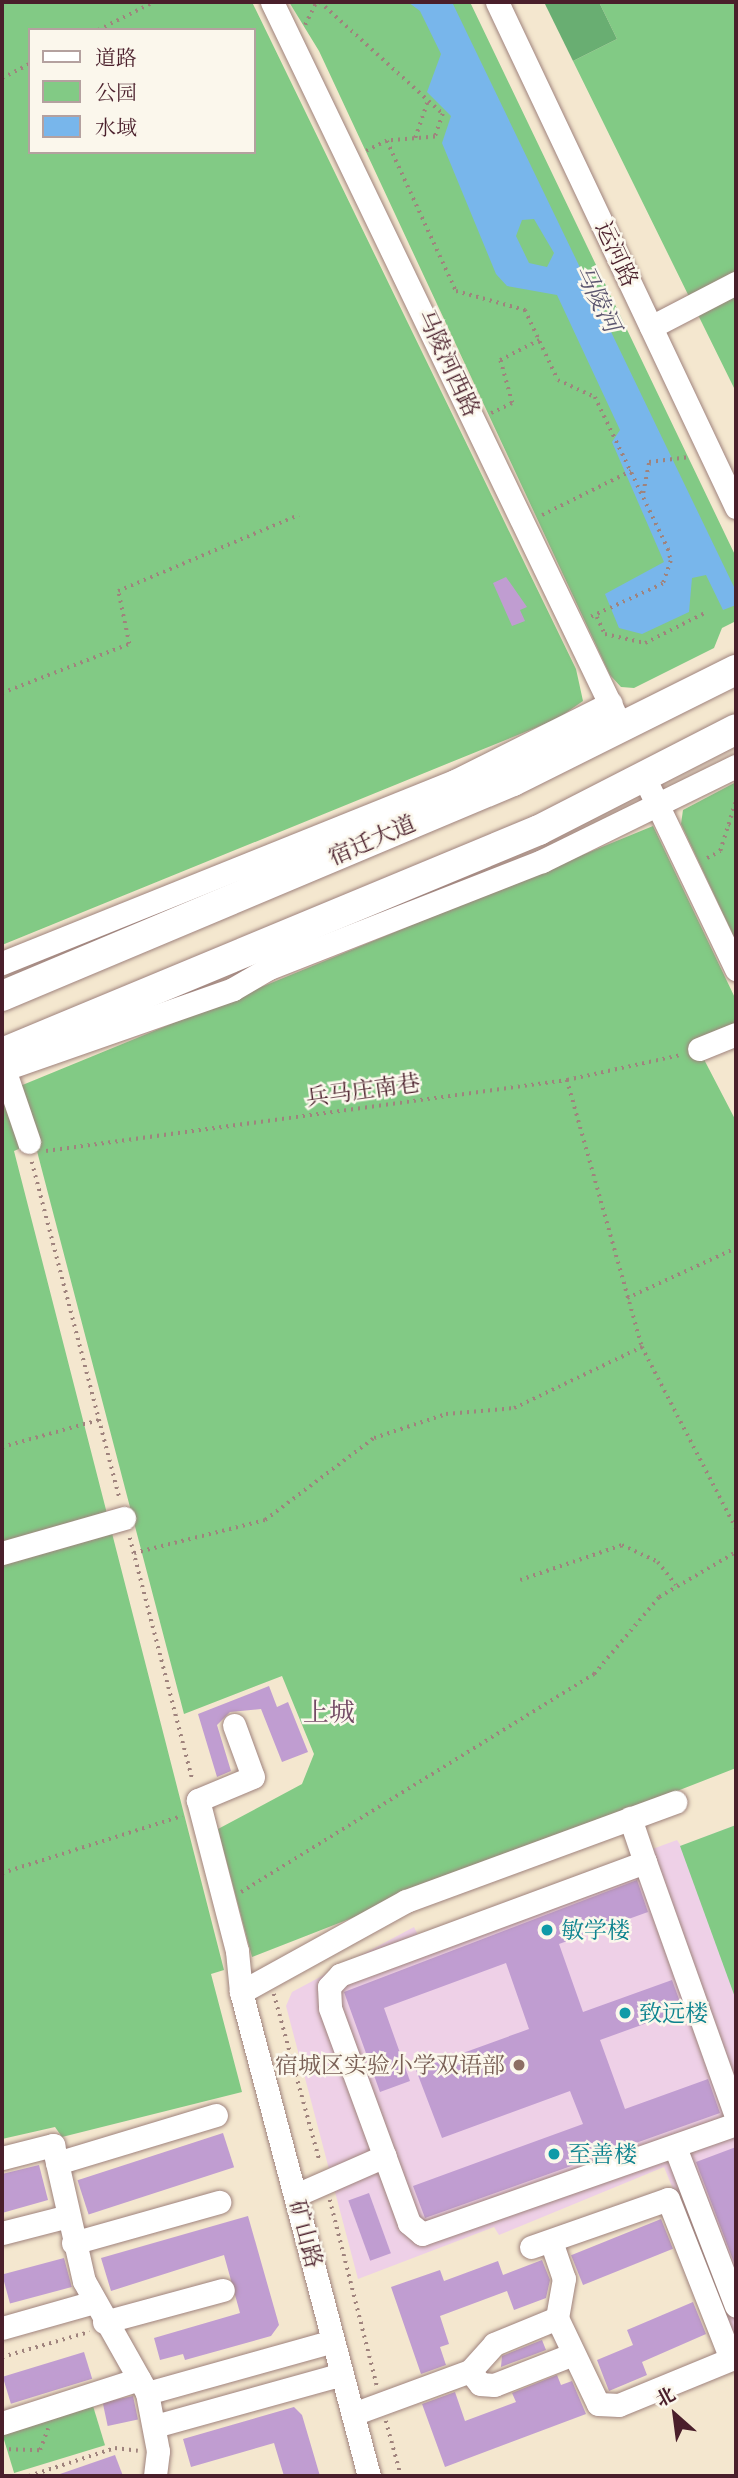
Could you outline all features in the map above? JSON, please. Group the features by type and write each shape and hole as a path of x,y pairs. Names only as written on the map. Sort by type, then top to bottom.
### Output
{"main road":[{"name":"宿迁大道","path":"2,996 513,781 616,715 736,670"},
{"path":"3,1064 539,830 645,779 736,729"}],"street":[{"name":"马陵河西路","path":"272,2 351,159 616,715"},
{"name":"运河路","path":"497,2 736,506"},
{"path":"651,327 736,283"},
{"path":"2,963 616,715"},
{"path":"29,1147 3,1064 143,1026 659,808 736,766"},
{"path":"645,779 736,969"},
{"path":"699,1049 736,1034"},
{"path":"2,1553 124,1517"},
{"path":"199,1805 253,1777 234,1725"},
{"path":"241,1992 406,1901 675,1802"},
{"name":"矿山路","path":"199,1805 224,1902 241,1992 369,2476"},
{"path":"630,1818 736,2116"},
{"path":"645,1861 333,1981 330,2008 409,2223 431,2234 736,2124"},
{"path":"57,2163 216,2115"},
{"path":"2,2158 53,2145 65,2217 73,2243 102,2317 143,2386 155,2426 158,2451 155,2476"},
{"path":"675,2147 736,2306"},
{"path":"296,2195 385,2156"},
{"path":"668,2199 732,2355 610,2407 598,2404 557,2318 564,2279 541,2244 668,2199"},
{"path":"73,2243 219,2202"},
{"path":"2,2234 65,2217"},
{"path":"2,2328 102,2317 223,2290"},
{"path":"353,2414 470,2371 494,2344 557,2318"},
{"path":"2,2423 44,2410 333,2341"},
{"path":"470,2371 475,2381 495,2385 573,2354"},
{"path":"155,2426 342,2374"}],"path":[{"path":"102,28 154,2"},
{"path":"320,2 443,114 435,136 387,141 351,159"},
{"path":"2,78 28,65"},
{"path":"415,138 428,101"},
{"path":"387,141 456,291 525,310 558,380 595,397 643,495 671,561 663,584 597,617 605,634 645,643 706,612"},
{"path":"476,420 512,403 500,360 539,340"},
{"path":"643,495 649,462 680,458"},
{"path":"525,523 631,471"},
{"path":"2,692 129,644 118,592 299,515"},
{"path":"707,858 720,851 736,800"},
{"path":"729,824 736,828"},
{"name":"兵马庄南巷","path":"29,1147 567,1080 699,1049"},
{"path":"567,1080 642,1347 736,1528"},
{"path":"2,1873 199,1805 29,1147"},
{"path":"627,1298 736,1248"},
{"path":"134,1553 265,1520 374,1438 446,1414 514,1408 642,1347"},
{"path":"2,1447 99,1420"},
{"path":"520,1580 622,1545 658,1562 676,1586"},
{"path":"224,1902 594,1674 676,1586 736,1552"},
{"path":"269,1977 401,2476"},
{"path":"2,2109 8,2109"},
{"path":"2,2357 102,2317"},
{"path":"2,2449 45,2445 44,2410"},
{"path":"29,2476 120,2447 158,2451"}],"shaded area":[{"name":"宿城区实验小学双语部","path":"736,1825 736,2343 664,2167 499,2235 494,2227 358,2279 286,2006 292,1992 414,1927 418,1935 677,1840 681,1846"}],"green space":[{"path":"2,2 252,2 576,669 583,701 557,719 2,945"},
{"path":"289,2 470,2 736,557 736,621 722,628 714,648 634,688 621,687 610,675 319,51"},
{"path":"544,2 599,2 617,39 573,61"},
{"path":"599,2 736,2 736,392 573,61 617,39"},
{"path":"736,782 736,941 681,824 683,810"},
{"path":"653,826 736,1000 735,1025 696,1044 736,1121 736,1768 252,1957 218,1829 302,1784 314,1754 282,1676 184,1714 20,1086"},
{"path":"2,1097 21,1148 14,1151 224,1970 211,1974 242,2092 62,2137 55,2127 2,2139"},
{"path":"736,1825 736,2000 680,1846"},
{"path":"93,2406 105,2445 14,2473 2,2434"}],"water":[{"path":"408,2 452,2 735,589 736,605 723,610 706,575 692,578 689,612 642,634 619,628 605,594 664,562 612,442 620,430 557,295 507,286 496,274 442,143 451,116 427,92 441,54 420,11","holes":["534,219 554,253 547,267 529,263 516,236 522,220"]}],"building":[{"path":"506,577 527,607 520,610 525,621 512,626 493,583"},
{"path":"269,1686 277,1707 288,1702 308,1752 282,1762 261,1709 230,1712 217,1725 231,1771 217,1777 198,1714"},
{"path":"637,1880 648,1912 559,1944 583,2012 672,1980 683,2010 600,2040 625,2109 708,2079 720,2113 425,2218 413,2186 583,2124 570,2091 442,2138 416,2070 529,2029 506,1963 384,2008 410,2081 380,2092 344,1992"},
{"path":"223,2133 234,2167 89,2215 77,2180"},
{"path":"736,2147 736,2268 696,2162"},
{"path":"39,2165 48,2200 2,2213 2,2174"},
{"path":"369,2193 391,2253 370,2261 348,2201"},
{"path":"248,2216 279,2325 271,2336 185,2360 183,2354 160,2360 154,2338 240,2313 224,2255 111,2291 101,2258"},
{"path":"661,2219 673,2249 583,2285 571,2255"},
{"path":"64,2258 72,2287 10,2304 2,2275"},
{"path":"542,2260 550,2280 546,2298 514,2310 507,2291 440,2316 449,2344 440,2347 446,2365 421,2374 391,2287 440,2270 444,2281 498,2261 503,2275"},
{"path":"693,2302 706,2334 642,2362 647,2375 609,2391 597,2360 633,2345 627,2330"},
{"path":"542,2340 546,2350 501,2367 502,2356"},
{"path":"84,2352 92,2379 11,2404 3,2377"},
{"path":"557,2375 561,2385 572,2381 586,2414 445,2467 422,2404 455,2392 465,2421 516,2402 512,2393"},
{"path":"133,2396 138,2419 108,2426 103,2402"},
{"path":"294,2407 302,2415 320,2476 284,2476 274,2443 191,2467 183,2439"},
{"path":"115,2455 123,2476 60,2476 60,2474"}],"place":[{"name":"敏学楼","path":"547,1930"},
{"name":"致远楼","path":"625,2013"},
{"name":"宿城区实验小学双语部","path":"519,2065"},
{"name":"至善楼","path":"554,2154"}],"district":[{"name":"上城","path":"329,1712"}],"water label":[{"name":"马陵河","path":"598,298"}]}
